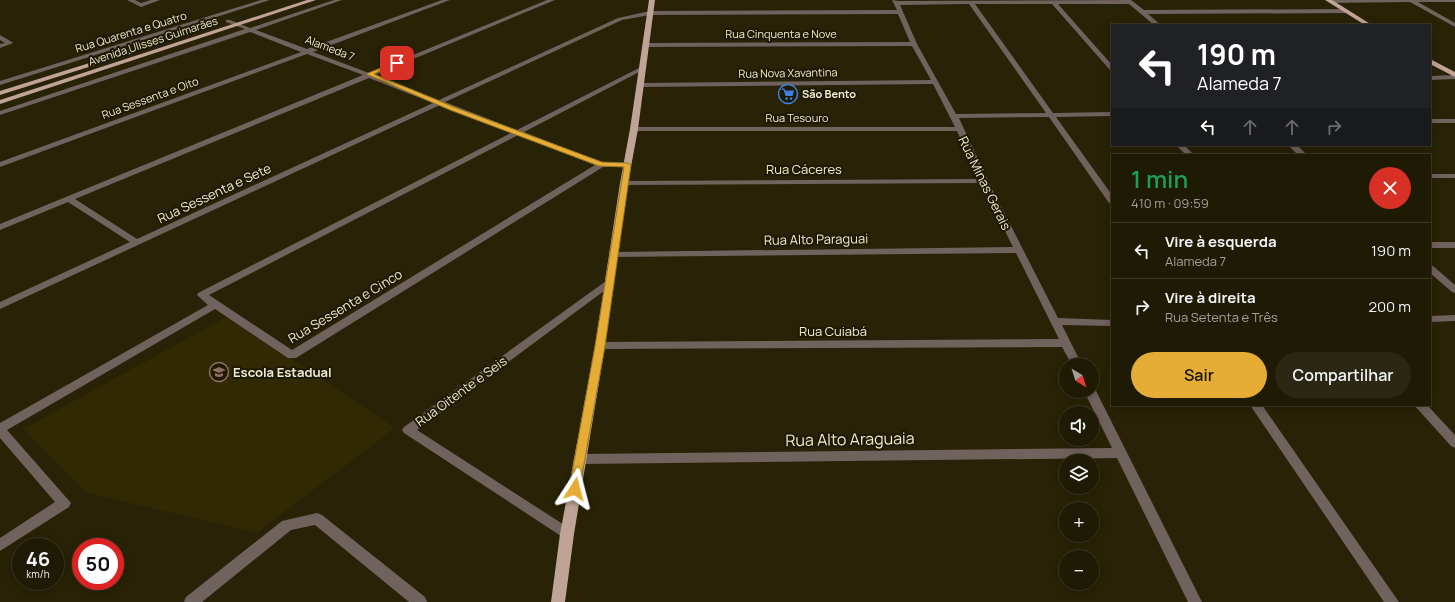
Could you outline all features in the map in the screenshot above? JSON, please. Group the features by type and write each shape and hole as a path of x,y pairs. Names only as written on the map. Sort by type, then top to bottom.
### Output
{"main road":[{"name":"Avenida Ulisses Guimarães","path":"0,93 293,0"},
{"name":"Avenida Ulisses Guimarães","path":"0,102 313,0"},
{"path":"558,602 567,534 600,346 624,183 641,85 652,0"},
{"path":"1330,1 1367,24"},
{"path":"1431,62 1455,76"}],"street":[{"path":"130,0 141,5 157,0"},
{"name":"Rua Quarenta e Quatro","path":"0,83 267,0"},
{"path":"0,113 339,0"},
{"name":"Rua Sessenta e Oito","path":"0,164 447,0"},
{"path":"0,227 552,0"},
{"path":"1410,0 1455,24"},
{"path":"1330,1 1455,0"},
{"path":"1052,1 1111,68"},
{"path":"1129,1 1157,24"},
{"name":"Rua Sessenta e Sete","path":"0,306 620,20 650,13 970,2 1129,1"},
{"path":"970,2 1111,200"},
{"name":"Rua Minas Gerais","path":"898,5 914,44 954,116 1018,250 1074,358"},
{"path":"1143,12 1346,11"},
{"name":"Alameda 7","path":"228,21 369,74 518,134 601,165 628,165"},
{"path":"0,38 10,43 0,46"},
{"name":"Rua Cinquenta e Nove","path":"647,45 914,44"},
{"path":"518,134 643,68"},
{"path":"1431,78 1455,76"},
{"name":"Rua Nova Xavantina","path":"641,85 935,82"},
{"path":"954,116 1111,114"},
{"path":"1431,122 1455,121"},
{"name":"Rua Tesouro","path":"634,129 959,129"},
{"name":"Rua Sessenta e Cinco","path":"518,134 202,295 292,355 601,165"},
{"path":"1181,146 1189,154"},
{"path":"1293,146 1301,154"},
{"path":"1431,176 1455,176"},
{"name":"Rua Cáceres","path":"624,183 984,181"},
{"path":"69,199 137,243"},
{"path":"1431,245 1455,245"},
{"name":"Rua Alto Paraguai","path":"614,255 1018,250"},
{"path":"1431,269 1455,290"},
{"name":"Rua Oitente e Seis","path":"567,534 408,430 609,283"},
{"path":"0,545 64,504 0,430 215,305"},
{"path":"1431,319 1455,318"},
{"path":"1055,321 1111,323"},
{"name":"Rua Cuiabá","path":"600,346 1066,343"},
{"path":"1094,398 1195,602"},
{"path":"1257,406 1392,602"},
{"path":"1421,406 1455,443"},
{"name":"Rua Alto Araguaia","path":"580,458 1121,453"},
{"path":"191,602 287,525 317,519 420,602"}],"shaded area":[{"name":"Escola Estadual","path":"228,316 395,428 257,533 87,493 23,429"}],"place":[{"name":"São Bento","path":"788,94"},
{"name":"Escola Estadual","path":"219,372"}],"route":[{"path":"397,63 369,74 518,134 601,165 628,165 624,183 600,346 575,489"}]}
